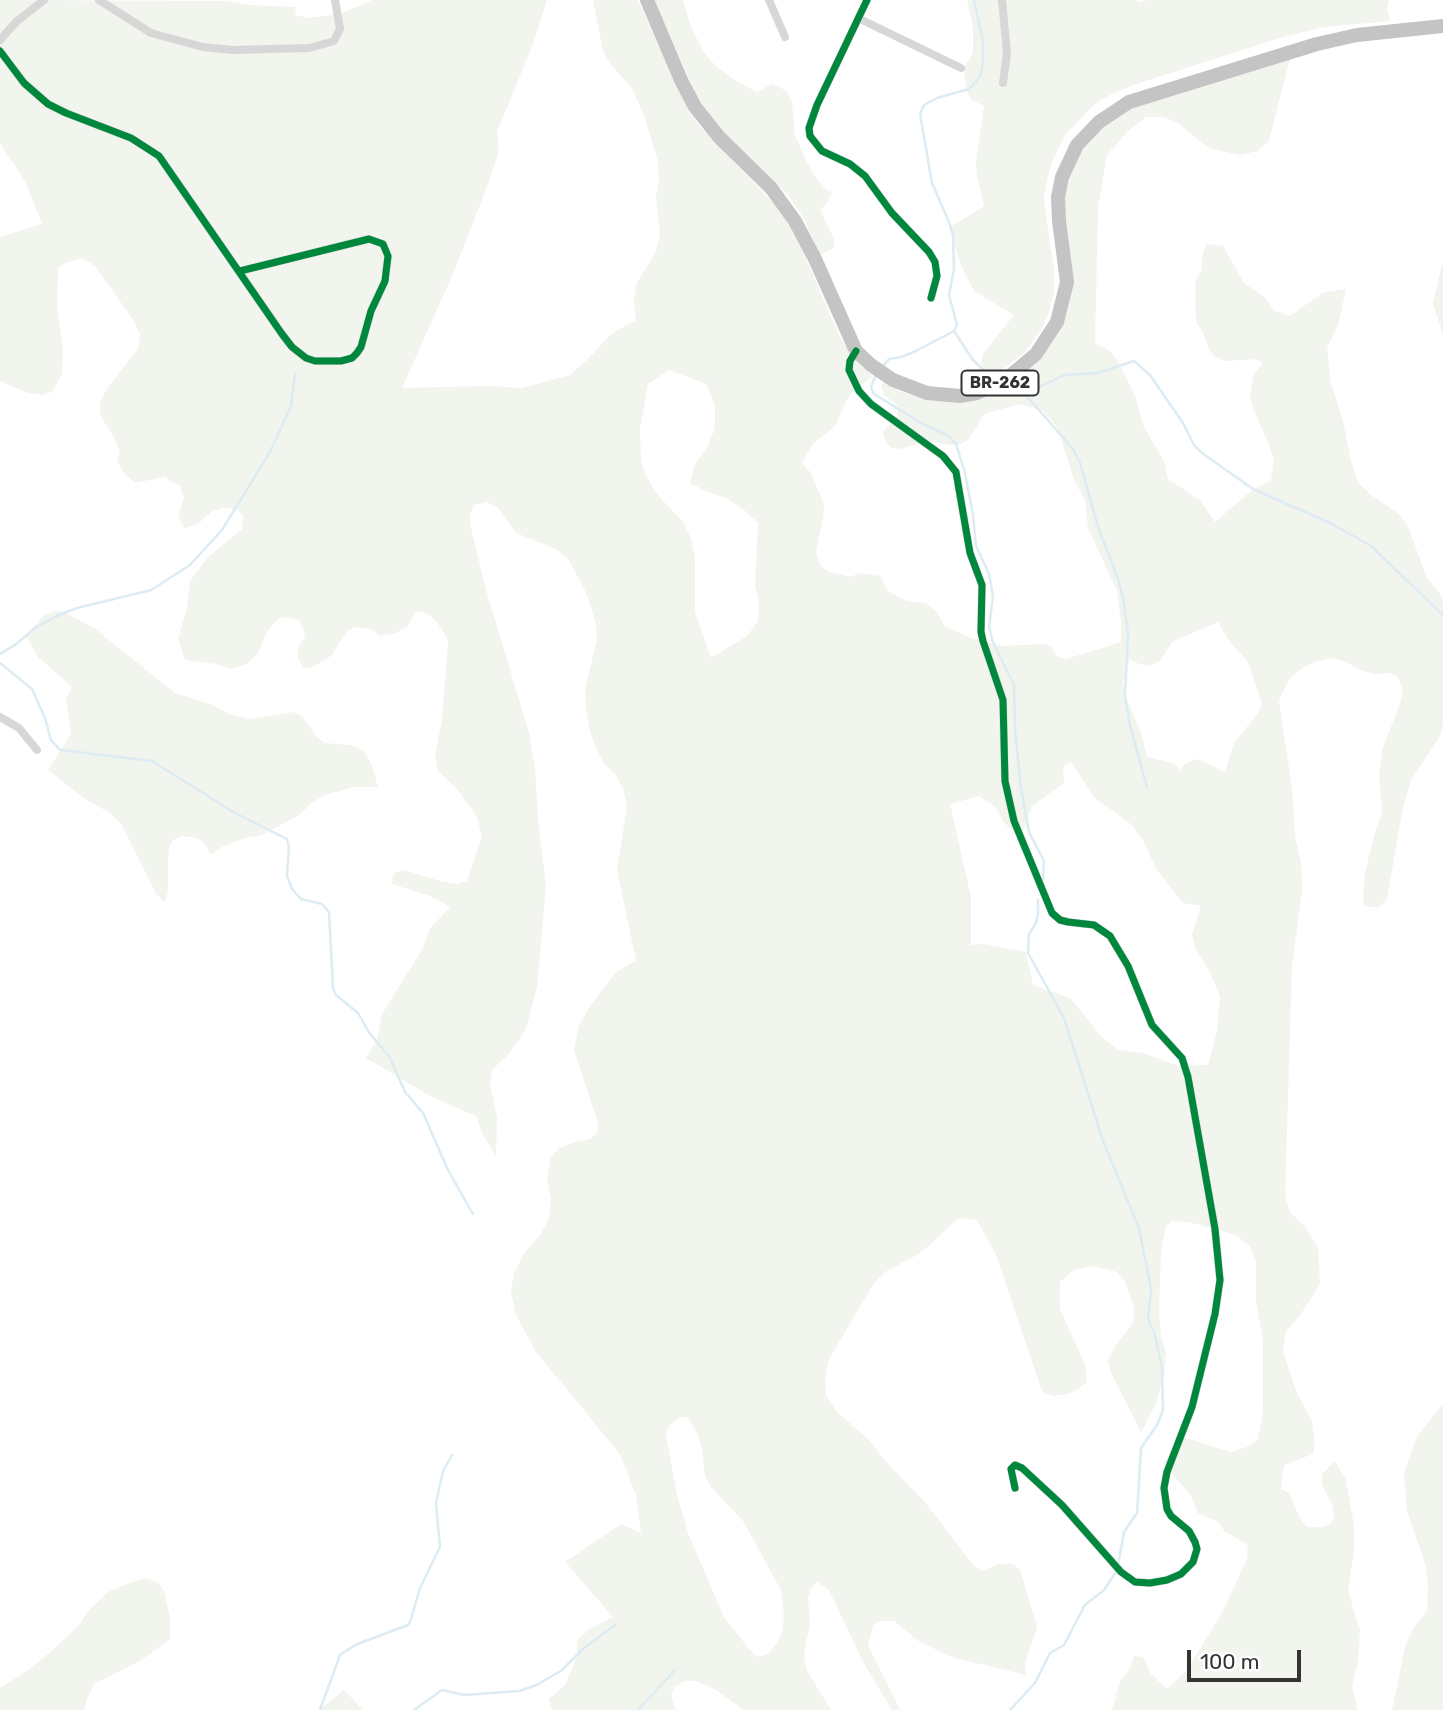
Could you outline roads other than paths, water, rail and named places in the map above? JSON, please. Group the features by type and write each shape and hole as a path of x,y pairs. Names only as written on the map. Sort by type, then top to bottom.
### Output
{"highway":[{"name":"BR-262","path":"647,0 695,107 719,137 771,188 795,220 856,351 893,380 927,393 960,396 977,393 1005,380 1036,354 1057,322 1067,282 1059,221 1058,197 1062,177 1068,161 1086,134 1116,110 1129,102 1305,47 1357,35 1443,26"}],"street":[{"path":"0,40 17,21 44,0"},
{"path":"99,0 151,33 203,47 233,50 309,48 334,41 340,29 335,0"},
{"path":"769,0 785,37"},
{"path":"867,0 817,105 809,128 810,136 822,151 850,164 865,176 892,213 929,252 935,262 937,276 930,298"},
{"path":"1002,0 1007,53 1003,83"},
{"path":"858,18 961,68"},
{"path":"0,51 24,83 48,104 131,138 159,156 292,347 306,358 315,361 341,361 352,358 361,347 371,311 385,281 388,256 383,244 369,239 240,271"},
{"path":"856,351 850,361 849,370 859,391 871,404 943,456 956,472 970,553 982,585 981,632 1003,700 1005,781 1014,821 1052,914 1060,920 1094,925 1110,936 1128,966 1152,1025 1182,1058 1188,1077 1215,1229 1220,1280 1215,1314 1192,1407 1167,1472 1164,1488 1167,1509 1171,1516 1189,1531 1195,1542 1197,1549 1193,1562 1181,1574 1167,1580 1136,1582 1121,1572 1054,1498 1022,1468 1015,1465 1011,1469 1015,1488"},
{"path":"0,717 19,728 37,750"}],"waterway":[{"path":"974,0 983,41 980,77 969,89 937,98 924,105 920,114 932,183 953,235 954,269 949,295 957,325 954,331 973,360 993,379"},
{"path":"884,365 889,359 916,351 954,331"},
{"path":"1003,388 1014,394 1025,394 1064,375 1098,373 1134,361 1150,375 1183,423 1194,445 1202,453 1253,489 1330,523 1371,546 1443,615"},
{"path":"0,654 35,628 57,616 77,608 151,590 190,565 222,530 270,452 291,406 295,374"},
{"path":"875,377 871,387 874,394 923,424 949,436 956,444 965,473 976,546 989,574 993,596 989,627 993,642 1014,685 1015,731 1021,788 1029,832 1044,861 1043,879"},
{"path":"1025,394 1073,449 1117,576 1128,635 1125,697 1147,787"},
{"path":"0,663 32,689 51,740 60,750 152,761 235,813 287,839 287,876 292,889 301,899 322,904 329,912 333,988 336,995 358,1013 370,1034 389,1056 405,1092 423,1113 448,1170 473,1214"},
{"path":"1038,900 1038,914 1029,934 1028,953 1064,1018 1103,1141 1139,1228 1151,1289 1148,1319 1155,1335 1162,1368 1163,1410 1157,1425 1141,1448 1137,1513 1124,1532 1118,1565"},
{"path":"320,1710 340,1655 355,1645 410,1622 420,1588 440,1547 436,1503 443,1471 452,1455"},
{"path":"1010,1710 1035,1683 1050,1653 1064,1645 1085,1605 1104,1590 1116,1572"},
{"path":"414,1710 442,1690 464,1695 519,1691 537,1685 562,1670 583,1649 615,1625"},
{"path":"638,1710 675,1670"}]}
